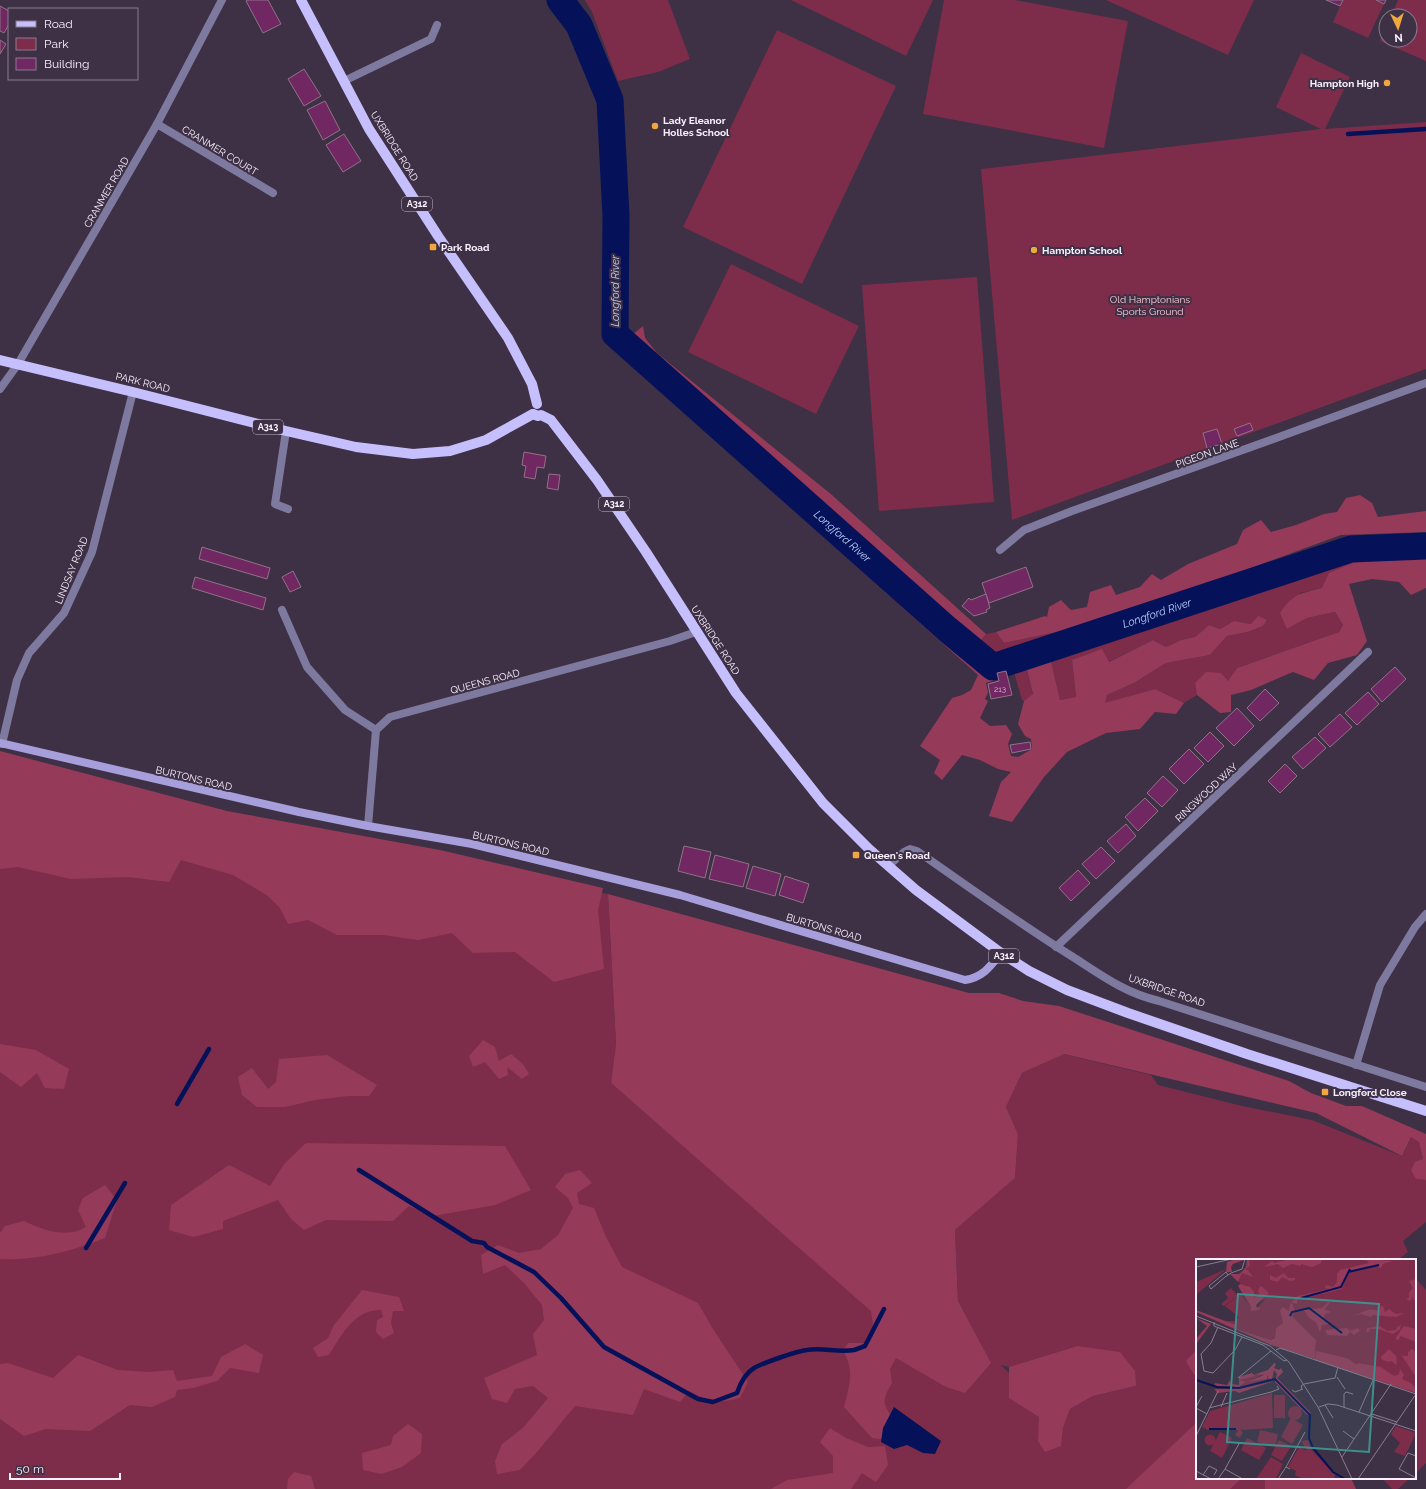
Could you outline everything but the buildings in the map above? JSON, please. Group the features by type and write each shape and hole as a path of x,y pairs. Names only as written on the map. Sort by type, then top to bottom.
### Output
{"main road":[{"name":"UXBRIDGE ROAD","path":"301,0 369,129 438,236 508,338 532,384 537,404 533,407 537,414 551,420 597,480 646,552 736,693 823,803 888,866 961,925 1029,971 1067,990 1128,1013 1247,1054 1426,1111"},
{"name":"PARK ROAD","path":"0,360 356,447 414,454 450,451 486,440 537,414"}],"street":[{"name":"CRANMER ROAD","path":"0,389 18,364 157,124 222,0"},
{"path":"344,81 431,39 437,25"},
{"name":"CRANMER COURT","path":"157,124 273,193"},
{"name":"PIGEON LANE","path":"1000,550 1024,530 1072,511 1279,438 1426,383"},
{"name":"LINDSAY ROAD","path":"1,744 17,680 29,653 64,613 92,552 133,392"},
{"path":"286,431 275,504 288,510"},
{"path":"282,610 307,667 345,710 376,730 368,826"},
{"name":"QUEENS ROAD","path":"376,730 390,717 670,641 696,632"},
{"name":"RINGWOOD WAY","path":"1056,947 1368,652"},
{"name":"BURTONS ROAD","path":"1,744 299,812 368,826 472,844 680,895 965,980 974,979 989,968 1001,953"},
{"name":"UXBRIDGE ROAD","path":"888,866 904,852 910,849 917,851 1056,947 1121,988 1426,1087"},
{"path":"1356,1065 1380,985 1415,927 1426,914"}],"green space":[{"path":"585,0 668,0 690,59 658,72 618,81 592,12"},
{"path":"791,0 933,0 906,56"},
{"path":"944,0 1015,0 1128,21 1104,148 923,114"},
{"path":"1106,0 1254,0 1228,55"},
{"path":"1343,0 1376,0 1384,4 1382,8 1378,8 1378,17 1368,38 1333,22"},
{"path":"1398,0 1426,0 1426,61 1396,48 1418,48 1418,8 1394,8"},
{"path":"777,30 896,86 802,284 683,227"},
{"name":"Old Hamptonians Sports Ground","path":"1301,53 1350,77 1325,129 1426,122 1426,369 1012,520 981,169 1321,129 1276,107"},
{"path":"731,264 859,326 816,414 688,352"},
{"path":"977,277 994,502 879,511 862,285"},
{"path":"1426,552 1426,554 1387,558 1322,588 1300,593 1287,629 1307,618 1335,612 1343,625 1339,632 1237,668 1228,681 1195,683 1197,695 1184,703 1155,689 1104,704 1107,695 1134,683 1166,663 1210,655 1227,636 1248,632 1263,626 1267,620 1251,624 1234,621 1220,629 1209,625 1195,637 1181,640 1166,647 1153,640 1108,662 1072,660 1076,697 1060,700 1050,657 1068,654 1347,555"},
{"path":"1100,623 1034,645 994,662 976,649 986,634 996,632 1004,643"},
{"path":"1026,666 1033,695 1024,701 1022,700 1013,669"},
{"path":"0,765 238,826 608,894 616,1043 611,1083 887,1324 987,1356 958,1301 955,1230 1015,1178 1018,1134 1006,1107 1022,1073 1063,1054 1151,1075 1158,1085 1242,1106 1312,1120 1402,1156 1411,1137 1419,1141 1423,1159 1416,1179 1426,1180 1426,1222 1403,1241 1408,1252 1399,1259 1196,1259 1196,1350 1187,1361 1194,1375 1196,1374 1196,1423 1146,1471 1196,1479 1321,1479 1330,1489 0,1489","holes":["1077,1346 1136,1386 1093,1396 1070,1409 1067,1416 1038,1402 1001,1365 1009,1367"]},
{"path":"1416,1279 1426,1290 1426,1463 1416,1473"},
{"path":"1383,1479 1409,1479 1398,1489 1392,1489"}],"shaded area":[{"path":"643,326 645,338 657,353 832,495 986,634 970,655 996,672 998,679 986,683 988,692 985,699 988,701 980,718 990,726 1006,725 1012,734 1008,744 1011,756 1018,757 1032,749 1031,739 1025,736 1018,724 1024,701 1033,694 1026,666 1050,657 1060,700 1076,697 1072,660 1102,649 1109,662 1153,640 1166,647 1181,640 1195,637 1209,625 1220,629 1234,621 1251,624 1258,616 1267,620 1263,626 1248,632 1227,636 1210,655 1166,663 1134,683 1107,695 1105,703 1155,689 1184,703 1176,714 1155,712 1140,729 1106,733 1067,752 1044,777 1012,822 989,816 1001,782 1011,772 998,769 980,760 962,755 942,780 934,773 940,760 920,746 952,698 971,690 978,675 614,350"},
{"path":"1360,495 1372,503 1378,517 1426,511 1426,532 1341,535 1100,623 1004,643 996,632 1045,616 1047,617 1049,607 1061,600 1071,610 1087,607 1090,592 1111,585 1116,595 1140,587 1152,574 1161,580 1188,564 1237,544 1243,530 1261,520 1271,532 1296,525 1324,514 1337,512 1346,498"},
{"path":"1426,554 1426,588 1411,595 1399,582 1372,579 1349,584 1367,641 1357,655 1328,663 1314,680 1293,672 1251,690 1231,695 1231,712 1220,713 1197,695 1195,683 1206,672 1221,673 1228,681 1237,668 1339,632 1343,625 1335,612 1307,618 1287,629 1280,613 1293,598 1298,595 1322,588 1329,573 1353,563"},
{"path":"0,751 227,811 440,850 603,888 598,910 604,969 554,982 515,952 473,953 452,933 418,940 383,935 337,935 308,920 288,924 280,908 268,896 233,875 181,860 169,882 128,877 71,879 18,867 0,869"},
{"path":"608,894 969,993 999,993 1023,1001 1059,1006 1289,1081 1311,1093 1346,1106 1362,1106 1426,1134 1426,1180 1416,1179 1411,1170 1415,1162 1423,1159 1419,1142 1411,1137 1402,1156 1316,1113 1064,1054 1022,1073 1006,1107 1018,1134 1015,1178 955,1230 958,1301 991,1363 965,1393 946,1387 896,1358 890,1369 892,1383 886,1396 885,1405 898,1425 887,1440 872,1438 844,1407 849,1386 850,1372 847,1358 843,1351 848,1343 865,1343 874,1330 871,1311 611,1083 616,1043"},
{"path":"483,1040 495,1047 499,1061 511,1054 523,1064 529,1074 522,1079 507,1067 508,1075 499,1079 485,1062 473,1067 469,1056"},
{"path":"0,1044 36,1050 69,1069 64,1089 45,1088 37,1073 21,1087 0,1072"},
{"path":"327,1055 377,1085 369,1096 348,1096 315,1100 285,1107 257,1107 242,1095 238,1077 252,1068 268,1089 276,1082 279,1059"},
{"path":"306,1143 505,1146 531,1190 495,1205 433,1216 409,1206 393,1221 326,1220 304,1230 291,1219 278,1200 223,1221 223,1229 193,1237 169,1230 171,1205 229,1165 270,1186 284,1164"},
{"path":"580,1170 592,1183 577,1193 579,1204 594,1208 606,1237 622,1267 698,1303 713,1329 748,1382 740,1398 725,1401 708,1400 689,1391 680,1402 644,1389 633,1415 575,1406 520,1470 497,1474 495,1461 502,1444 523,1428 548,1398 533,1386 515,1389 507,1403 492,1399 484,1378 537,1355 533,1334 544,1320 542,1305 524,1283 505,1265 483,1274 481,1255 498,1245 519,1253 541,1249 558,1235 573,1208 568,1198 555,1187 565,1174"},
{"path":"105,1185 117,1200 105,1238 67,1251 41,1257 0,1259 0,1233 5,1226 24,1221 55,1232 63,1233 78,1231 86,1227 78,1210 83,1198"},
{"path":"362,1290 399,1297 404,1311 393,1311 391,1323 394,1333 383,1339 376,1332 377,1320 383,1317 381,1310 372,1311 363,1314 350,1325 329,1355 318,1357 313,1348 328,1338 334,1325"},
{"path":"245,1344 263,1355 259,1373 230,1368 217,1381 193,1388 177,1390 175,1397 152,1407 130,1405 90,1431 46,1429 24,1436 0,1419 0,1364 8,1363 53,1378 78,1355 118,1370 149,1372 173,1370 177,1381 212,1376 221,1357"},
{"path":"1077,1346 1120,1352 1135,1371 1136,1386 1093,1396 1070,1409 1063,1427 1061,1446 1045,1452 1038,1441 1039,1417 1009,1398 1009,1367"},
{"path":"1196,1350 1196,1374 1194,1375 1186,1361"},
{"path":"894,1407 941,1441 935,1454 923,1453 907,1445 894,1449 881,1442 883,1428"},
{"path":"1196,1423 1196,1479 1241,1479 1230,1489 1126,1489"},
{"path":"408,1424 422,1434 421,1453 402,1467 381,1474 363,1470 362,1453 391,1445 393,1436"},
{"path":"830,1428 846,1438 868,1447 885,1446 888,1465 876,1482 862,1473 851,1489 771,1489 787,1480 833,1473 833,1456 820,1442"},
{"path":"294,1472 311,1476 315,1489 287,1489 288,1479"},
{"path":"1265,1479 1351,1479 1356,1489 1265,1489"}],"waterway":[{"name":"Longford River","path":"560,0 579,25 610,100 616,216 615,334 947,629 993,667 1351,549 1426,546"},
{"path":"1348,134 1426,129"},
{"path":"177,1104 209,1049"},
{"path":"359,1170 472,1241 484,1243 487,1247 534,1272 561,1298 604,1347 698,1399 713,1402 737,1393 744,1379 751,1370 765,1363 788,1355 813,1349 848,1351 865,1346 884,1309"},
{"path":"86,1248 125,1183"}],"place":[{"name":"Hampton High","path":"1387,83"},
{"name":"Lady Eleanor Holles School","path":"655,126"},
{"name":"Park Road","path":"433,247"},
{"name":"Hampton School","path":"1034,250"},
{"name":"Queen's Road","path":"856,855"},
{"name":"Longford Close","path":"1325,1092"}]}
